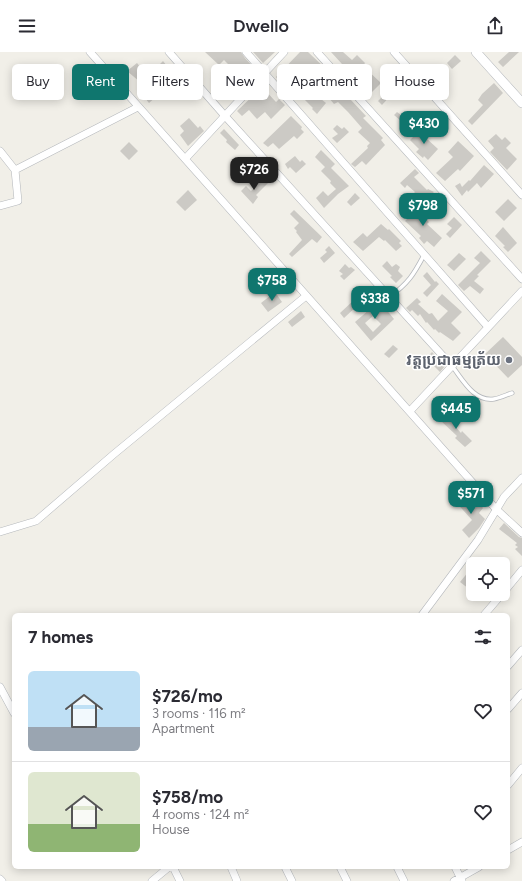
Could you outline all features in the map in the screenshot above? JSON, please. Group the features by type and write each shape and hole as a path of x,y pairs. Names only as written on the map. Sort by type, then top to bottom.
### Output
{"street":[{"path":"90,52 496,509 522,533"},
{"path":"169,52 225,116 452,366"},
{"path":"246,52 256,64"},
{"path":"269,68 284,52"},
{"path":"318,52 522,279"},
{"path":"394,52 522,195"},
{"path":"476,52 522,103"},
{"path":"269,79 488,327"},
{"path":"185,159 240,100"},
{"path":"15,170 138,107"},
{"path":"0,151 15,170 18,201 0,206"},
{"path":"410,411 522,291"},
{"path":"0,532 36,521 306,296"},
{"path":"423,613 478,540 504,497 522,478"},
{"path":"510,584 522,570"},
{"path":"486,613 495,601"},
{"path":"510,664 522,650"},
{"path":"0,687 12,709"},
{"path":"510,707 522,692"},
{"path":"510,783 522,768"},
{"path":"510,849 522,842"},
{"path":"152,881 167,869"},
{"path":"174,869 180,881"},
{"path":"232,869 237,881"},
{"path":"286,869 292,881"},
{"path":"341,869 347,881"},
{"path":"398,869 404,881"},
{"path":"456,869 459,880 476,869"}],"lane":[{"path":"389,297 399,290 412,277 424,255"},
{"path":"452,366 475,395 489,399 496,399 512,393"}],"building":[{"path":"205,52 241,52 250,64 228,64 224,60 218,64"},
{"path":"253,52 275,52 263,63"},
{"path":"300,52 308,52 321,64 288,64"},
{"path":"331,52 343,52 352,60 357,55 365,63 364,64 342,64"},
{"path":"509,52 519,52 503,67 498,62"},
{"path":"455,55 461,61 452,69 447,63"},
{"path":"137,63 137,79 129,73 129,69"},
{"path":"372,74 380,82 380,84 372,92"},
{"path":"494,83 503,93 472,125 468,121 483,105 478,100"},
{"path":"269,94 276,102 280,100 285,105 271,119 265,112 257,119 249,110 242,116 237,111 248,100 269,100"},
{"path":"380,99 387,100 382,105 378,101"},
{"path":"305,100 322,100 326,103 317,114 312,109 313,108"},
{"path":"331,100 351,100 366,116 363,118 383,138 381,140 385,145 366,165 362,161 355,167 351,164 368,148 367,146 370,143 358,132 362,128 348,112 338,102 334,104"},
{"path":"397,112 401,115 403,114 412,123 409,128 394,115"},
{"path":"291,116 302,127 301,129 304,132 297,139 294,136 279,149 273,143 268,147 263,143"},
{"path":"189,118 198,128 200,126 204,131 188,146 180,135 184,131 180,126"},
{"path":"337,125 342,129 344,127 349,132 337,143 332,138 338,134 333,129"},
{"path":"224,129 239,145 235,150 226,142 227,140 220,133"},
{"path":"421,129 428,137 426,138 438,149 428,160 416,152 419,149 410,140"},
{"path":"496,134 502,140 505,137 511,143 506,148 517,159 507,170 490,152 494,148 488,141"},
{"path":"458,141 474,156 460,171 458,169 445,181 436,173 453,157 448,152"},
{"path":"129,142 138,151 129,160 120,151"},
{"path":"321,150 335,164 331,168 349,186 338,194 324,208 316,198 323,191 328,196 336,189 330,183 331,181 321,171 325,167 315,157"},
{"path":"295,156 300,162 302,160 306,164 296,173 290,167 288,169 285,164"},
{"path":"484,165 494,174 481,188 477,183 468,192 467,190 462,196 455,186 460,183 462,187 469,180 470,181"},
{"path":"415,169 419,173 414,177 427,190 428,189 434,192 419,206 410,197 415,192 407,185 405,188 400,183"},
{"path":"265,178 269,182 256,195 258,197 253,204 241,191 246,186 251,191"},
{"path":"188,190 197,200 185,211 176,202"},
{"path":"355,193 360,198 351,206 347,202"},
{"path":"508,199 517,208 504,221 495,212"},
{"path":"423,204 426,208 422,212 425,215 424,217 429,222 427,224 442,238 434,247 427,241 424,244 419,238 421,236 405,221"},
{"path":"294,210 322,237 317,243 312,239 292,257 289,254 302,240 294,228 299,223 290,214"},
{"path":"454,217 462,225 450,238 446,234 452,228 447,224"},
{"path":"381,224 388,230 389,229 401,241 399,243 402,246 396,251 385,240 384,241 379,237 363,251 353,242 363,233 367,237"},
{"path":"503,227 517,243 508,252 503,247 505,246 495,236"},
{"path":"329,246 335,253 324,263 320,258 327,252 325,250"},
{"path":"481,251 491,261 477,275 479,276 474,281 484,289 480,294 470,286 464,291 458,285 480,263 474,258"},
{"path":"459,253 466,259 454,271 447,265"},
{"path":"387,261 392,267 396,264 400,267 398,271 403,276 396,283 390,277 392,276 382,266"},
{"path":"345,264 349,268 351,267 355,270 344,280 340,276 343,274 339,271"},
{"path":"427,272 435,282 436,281 439,284 427,297 423,293 431,285 423,276"},
{"path":"275,292 282,302 268,312 261,303"},
{"path":"442,294 462,312 451,323 461,333 453,341 435,329 434,330 427,322 426,323 420,314 418,316 412,310 410,312 406,308 417,298 421,302 418,304 429,314 432,313 438,321 448,311 436,301"},
{"path":"374,298 380,304 383,302 387,306 385,308 394,319 371,341 355,322 370,309 367,306","holes":["373,316 381,324 373,332 365,323"]},
{"path":"354,300 359,304 344,318 340,313"},
{"path":"301,311 305,317 292,327 288,322"},
{"path":"503,337 522,357 522,365 508,378 485,354"},
{"path":"393,345 398,349 389,358 384,354"},
{"path":"432,352 445,366 440,372 426,358"},
{"path":"448,413 457,422 454,425 461,433 462,431 472,441 465,447 455,438 457,436 440,420"},
{"path":"461,493 475,508 480,504 483,508 479,513 485,519 479,528 469,538 462,530 472,520 454,500"},
{"path":"504,523 522,538 522,556 515,549 518,547 515,545 517,543 499,529"},
{"path":"466,575 466,587 460,582"}],"place":[{"name":"វត្តប្រជាធម្មត្រ័យ","path":"509,360"}]}
